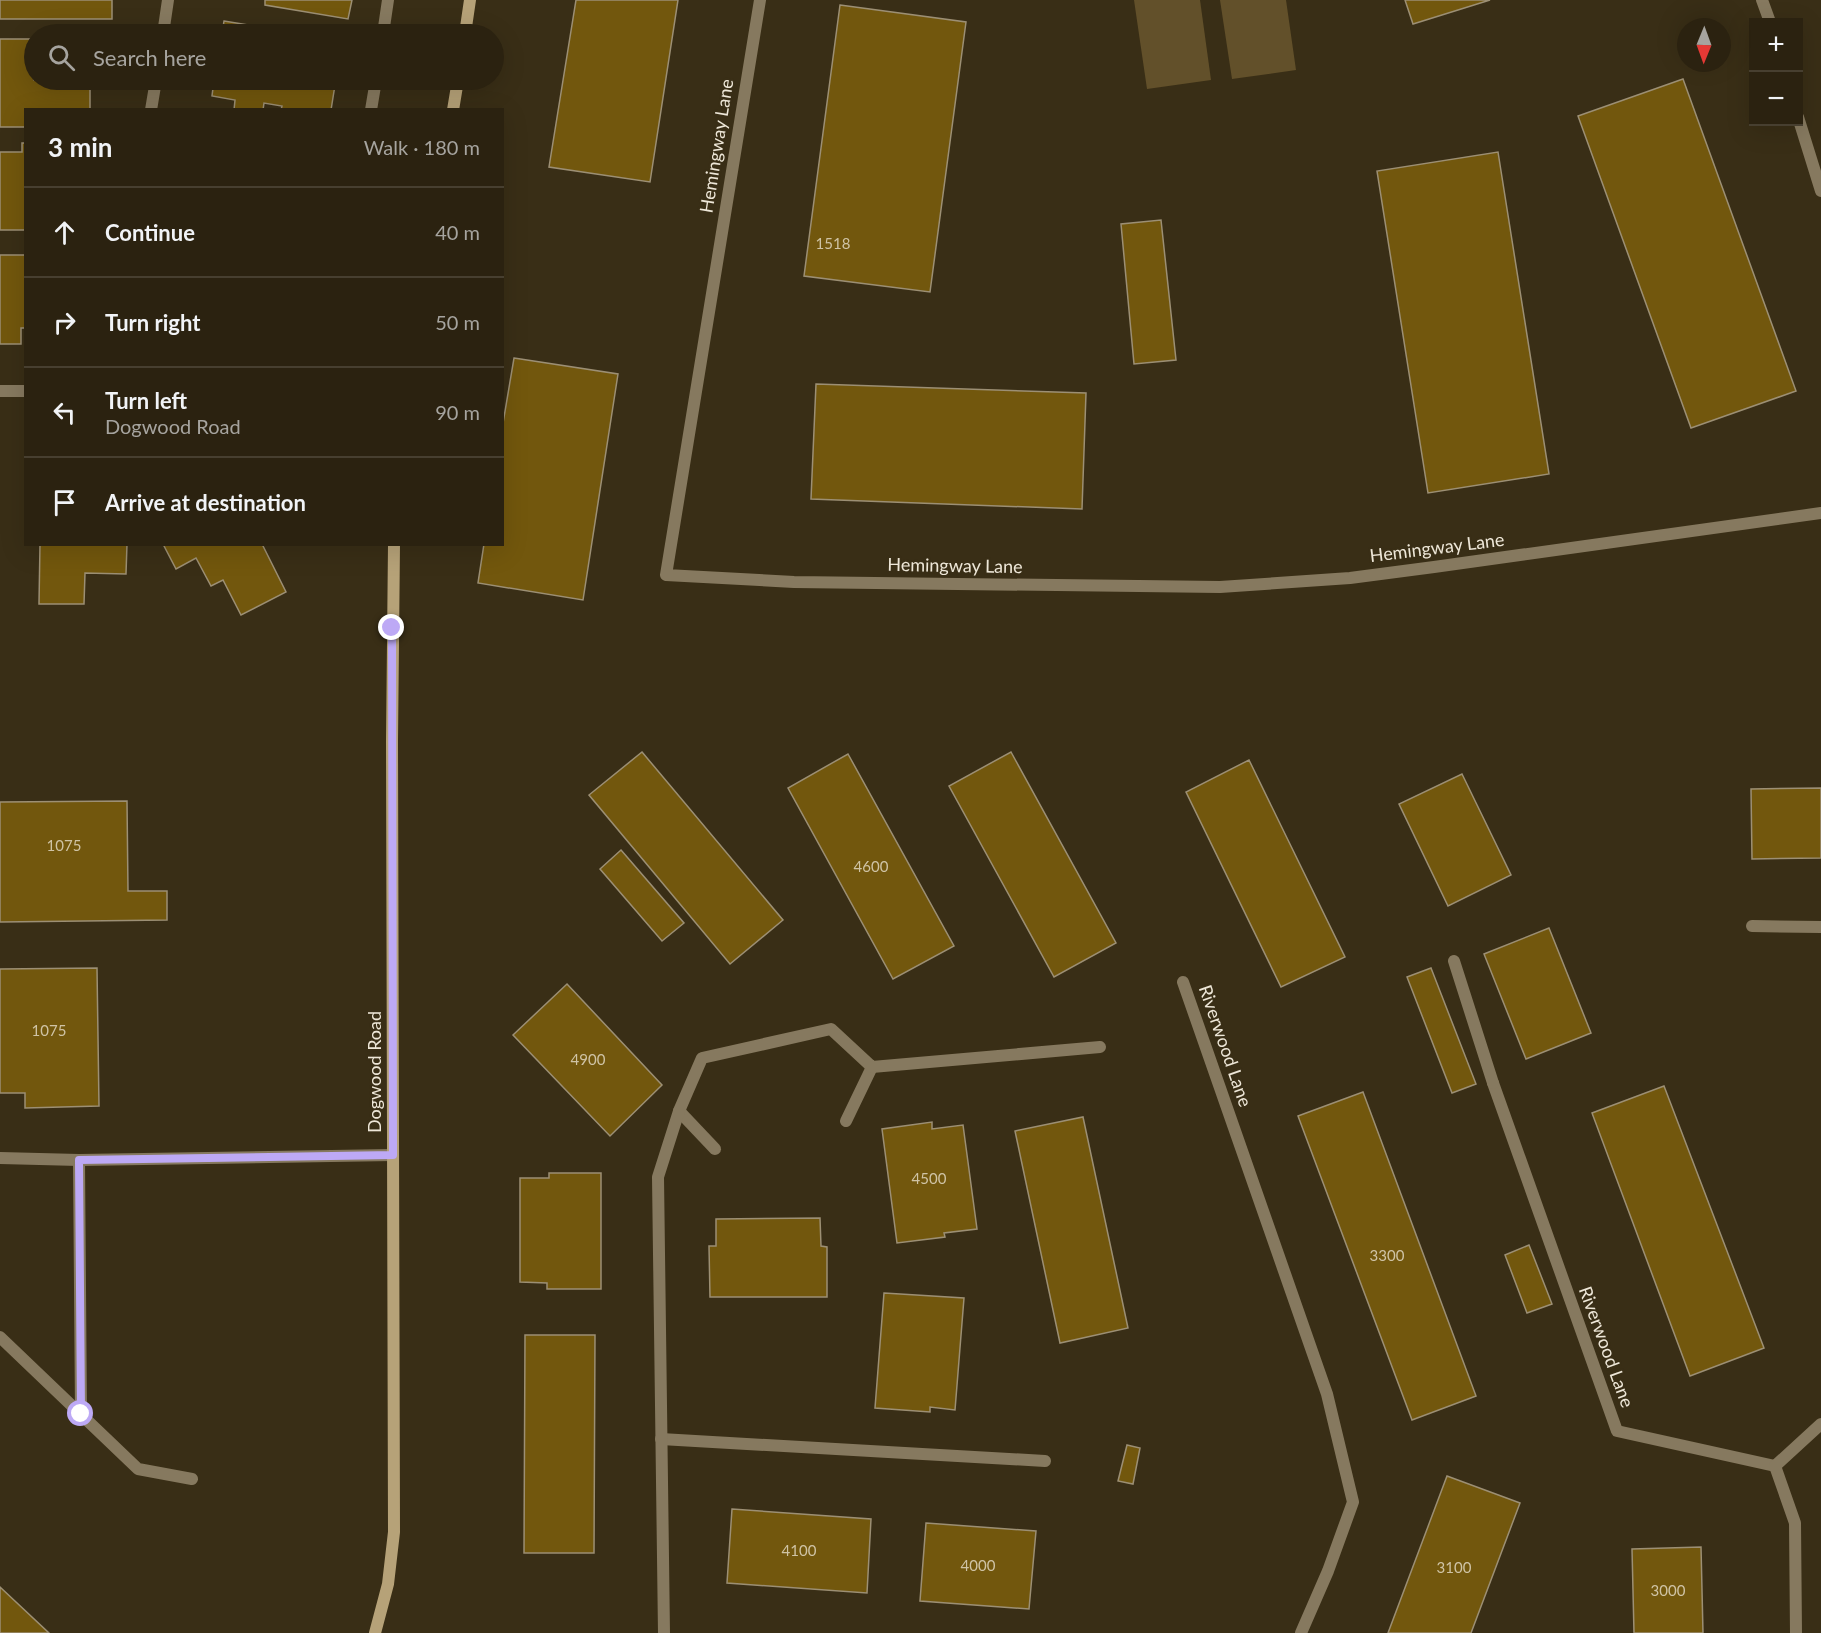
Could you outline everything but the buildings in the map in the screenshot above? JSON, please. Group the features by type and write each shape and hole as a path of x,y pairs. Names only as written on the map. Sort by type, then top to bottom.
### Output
{"street":[{"path":"164,24 168,0"},
{"path":"384,24 388,0"},
{"path":"466,24 470,0"},
{"name":"Hemingway Lane","path":"760,0 666,575 795,582 1220,588 1350,578 1821,513"},
{"path":"1762,0 1769,18"},
{"path":"151,108 154,90"},
{"path":"371,108 374,90"},
{"path":"453,108 456,90"},
{"path":"1801,126 1821,191"},
{"path":"0,391 24,391"},
{"name":"Dogwood Road","path":"375,1633 388,1584 394,1532 392,707 394,546"},
{"path":"1752,926 1821,927"},
{"name":"Riverwood Lane","path":"1454,961 1493,1083 1617,1431 1775,1466"},
{"name":"Riverwood Lane","path":"1183,982 1327,1394 1353,1502 1329,1571 1301,1633"},
{"path":"664,1633 658,1177 679,1112 702,1058 831,1029 872,1066 1100,1047"},
{"path":"846,1121 872,1066"},
{"path":"679,1112 716,1149"},
{"path":"0,1158 79,1160 393,1155"},
{"path":"79,1160 81,1414"},
{"path":"0,1336 138,1469 192,1479"},
{"path":"1796,1633 1795,1523 1775,1466 1821,1424"},
{"path":"661,1439 1045,1461"}],"shaded area":[{"path":"1134,0 1200,0 1211,80 1147,89"},
{"path":"1220,0 1286,0 1296,70 1232,79"}],"route":[{"path":"81,1414 79,1160 393,1155 392,628"}]}
